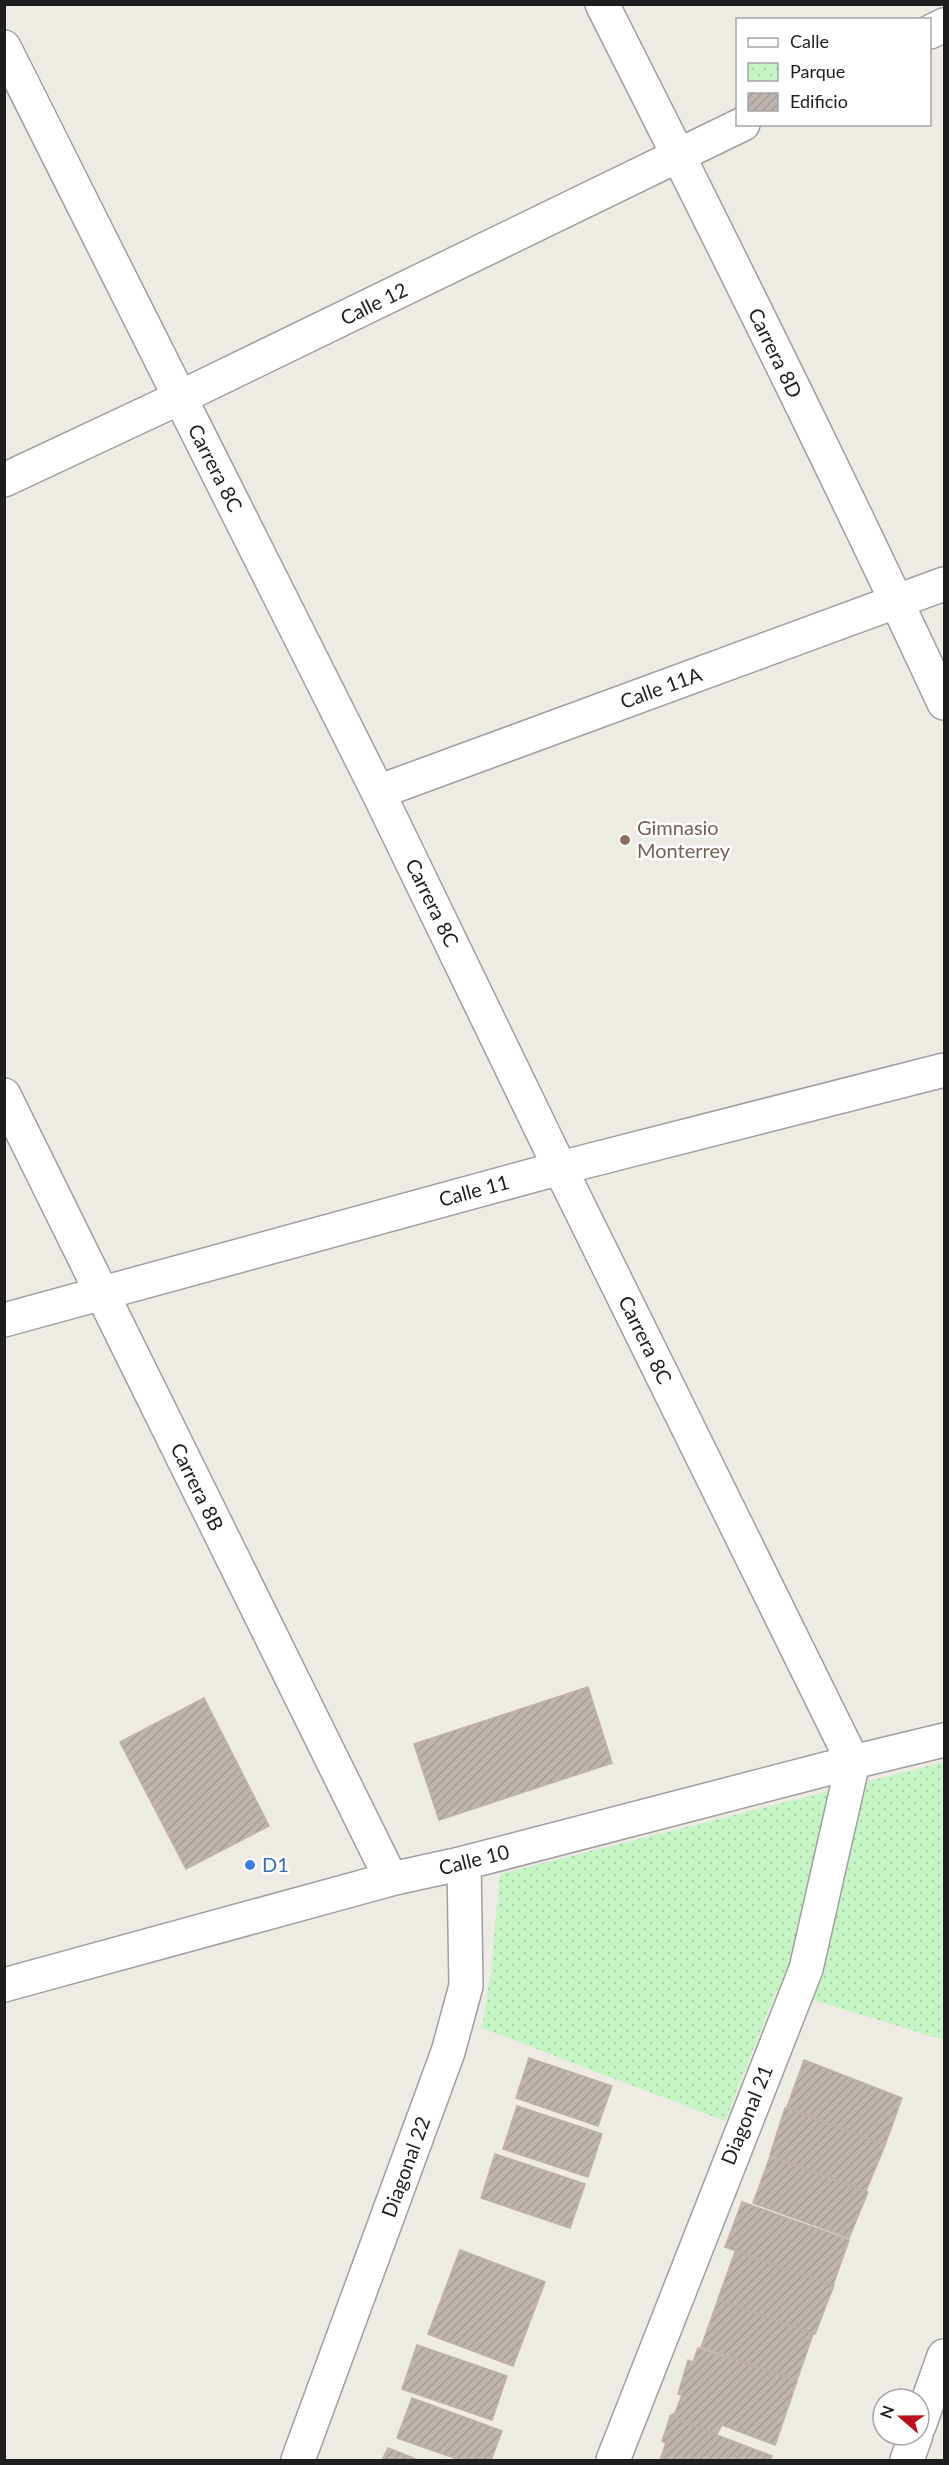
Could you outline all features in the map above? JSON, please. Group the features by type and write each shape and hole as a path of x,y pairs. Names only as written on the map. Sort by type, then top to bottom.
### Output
{"street":[{"name":"Carrera 8D","path":"602,4 679,156 945,703"},
{"path":"931,32 945,25"},
{"name":"Carrera 8C","path":"4,47 378,792 560,1168 853,1761"},
{"name":"Calle 12","path":"4,480 179,398 739,126"},
{"name":"Calle 11A","path":"378,792 945,584"},
{"name":"Calle 11","path":"4,1320 560,1168 945,1070"},
{"name":"Carrera 8B","path":"4,1095 391,1879"},
{"name":"Calle 10","path":"4,1985 391,1879 464,1863 853,1761 945,1740"},
{"name":"Diagonal 21","path":"613,2460 806,1969 853,1761"},
{"name":"Diagonal 22","path":"298,2460 448,2052 466,1986 464,1863"},
{"path":"931,2394 945,2356"}],"green space":[{"path":"944,1762 944,2040 777,1989 725,2121 482,2028 491,1970 500,1874"}],"building":[{"path":"588,1687 612,1763 439,1820 414,1744"},
{"path":"204,1698 269,1826 186,1869 120,1742"},
{"path":"529,2058 612,2086 598,2126 516,2098"},
{"path":"804,2060 902,2098 885,2145 787,2107"},
{"path":"517,2106 602,2134 588,2177 503,2149"},
{"path":"785,2108 885,2145 866,2191 770,2155"},
{"path":"495,2154 585,2184 570,2228 481,2198"},
{"path":"770,2157 868,2192 849,2238 753,2203"},
{"path":"742,2202 849,2240 833,2285 725,2247"},
{"path":"460,2250 545,2282 513,2366 428,2334"},
{"path":"735,2252 834,2285 815,2334 718,2299"},
{"path":"718,2300 813,2334 797,2380 701,2347"},
{"path":"417,2345 507,2376 492,2420 402,2389"},
{"path":"698,2348 797,2381 775,2445 722,2425 717,2434 670,2416 675,2413 682,2395 678,2394 688,2360 693,2362"},
{"path":"412,2398 502,2431 491,2460 460,2460 397,2438"},
{"path":"670,2417 772,2456 770,2460 660,2460 666,2443 662,2441"},
{"path":"388,2448 418,2460 382,2460"}],"place":[{"name":"Gimnasio Monterrey","path":"625,840"},
{"name":"D1","path":"250,1865"}]}
